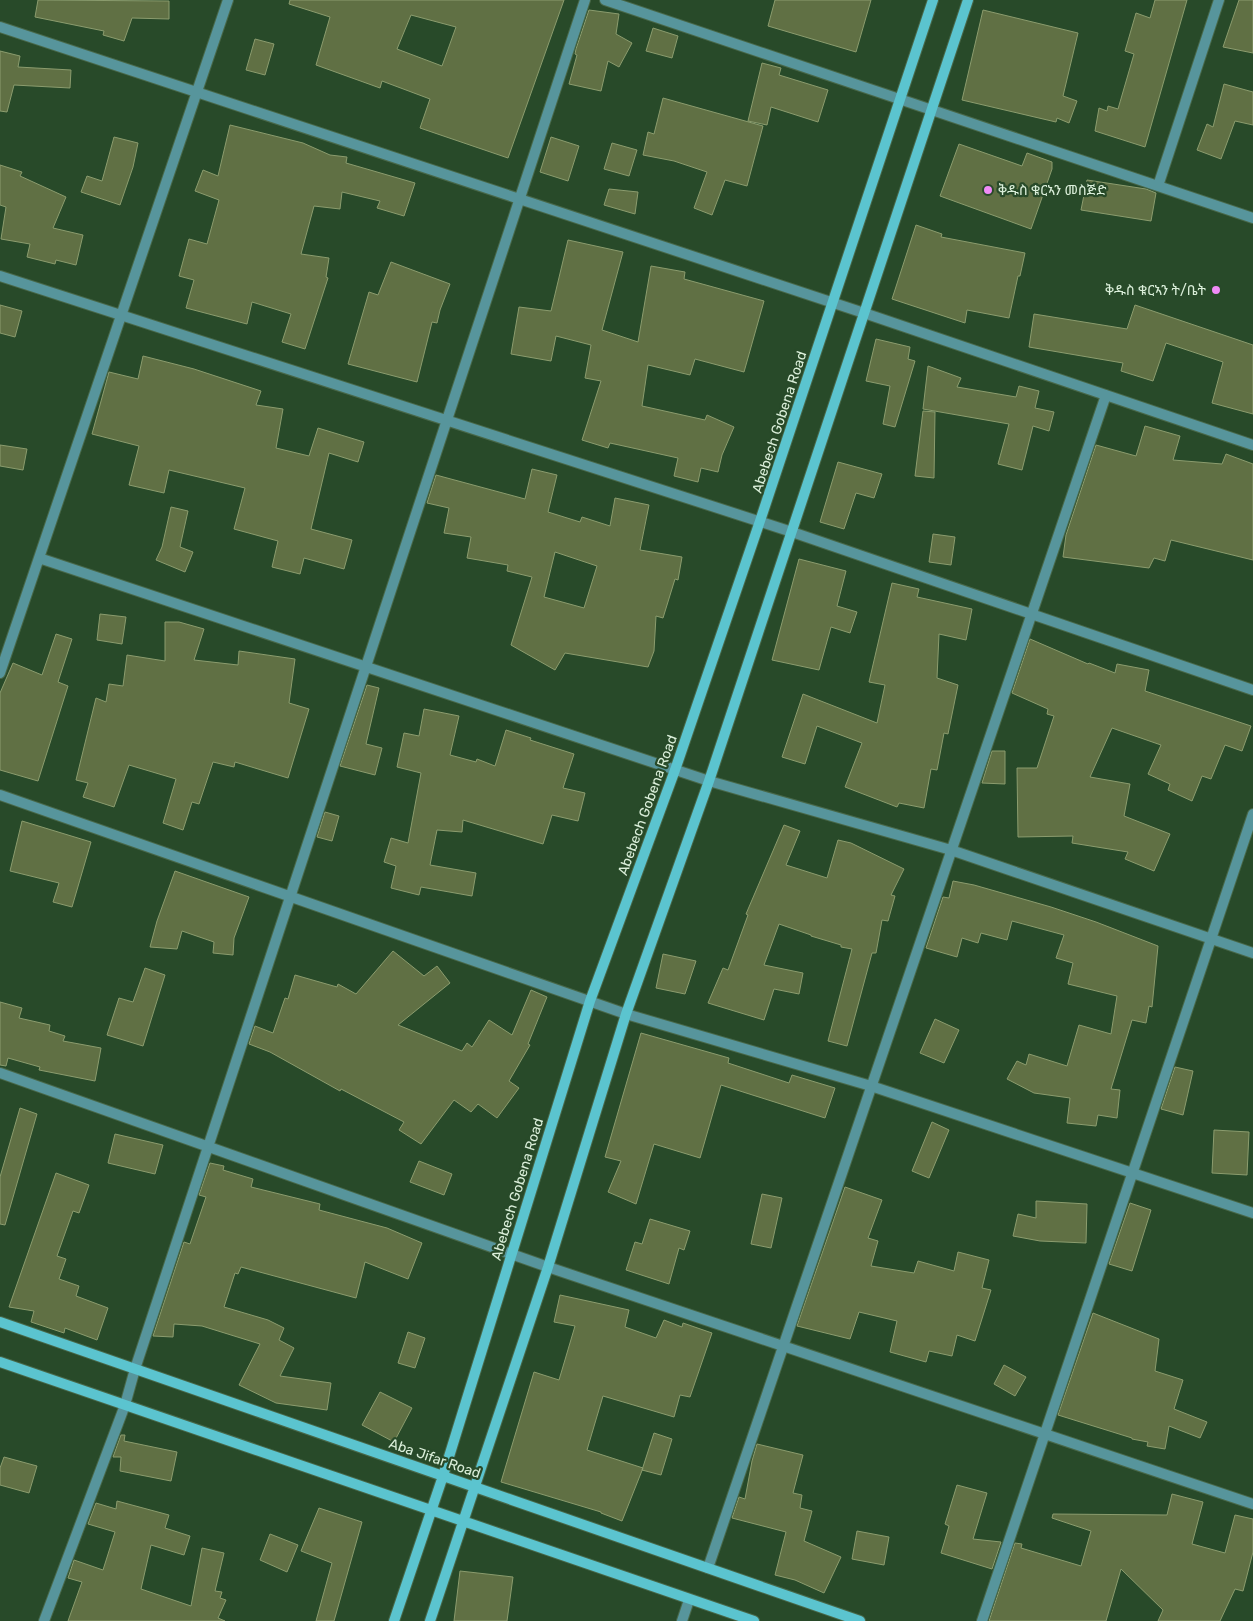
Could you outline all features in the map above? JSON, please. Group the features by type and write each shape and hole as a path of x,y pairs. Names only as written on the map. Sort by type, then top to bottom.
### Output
{"street":[{"path":"0,673 228,0"},
{"path":"44,1621 125,1405 135,1369 585,0"},
{"path":"605,0 1253,218"},
{"name":"Abebech Gobena Road","path":"394,1621 443,1476 590,1001 675,770 934,0"},
{"path":"430,1621 548,1267 626,1014 709,781 968,0"},
{"path":"1158,186 1219,0"},
{"path":"0,26 833,302 1253,445"},
{"path":"0,276 792,532 1253,690"},
{"path":"708,1568 1106,395"},
{"path":"39,558 675,770 951,850 1253,953"},
{"path":"0,795 626,1014 871,1086 1253,1213"},
{"path":"982,1621 1253,814"},
{"path":"0,1073 548,1267 1253,1504"},
{"name":"Aba Jifar Road","path":"0,1322 860,1621"},
{"path":"0,1362 754,1621"},
{"path":"682,1621 689,1600"}],"building":[{"path":"38,0 169,1 169,19 132,18 124,41 103,35 104,31 35,17"},
{"path":"290,0 564,0 508,158 420,128 430,99 382,81 380,88 316,65 330,17 289,4","holes":["411,15 456,27 442,66 397,49"]},
{"path":"775,0 871,0 856,52 768,26"},
{"path":"1155,0 1187,0 1145,147 1095,131 1099,108 1107,111 1108,106 1118,109 1134,54 1125,51 1136,13 1150,18"},
{"path":"1239,0 1253,0 1253,53 1223,47"},
{"path":"589,10 619,14 616,34 632,43 619,67 608,61 601,91 569,84 577,55 575,54 576,49"},
{"path":"983,10 1078,33 1063,96 1077,101 1069,123 1057,118 1056,122 962,100"},
{"path":"653,28 678,36 672,58 646,51"},
{"path":"255,39 274,44 265,75 246,70"},
{"path":"0,51 20,56 18,67 71,70 70,88 14,85 7,112 0,111"},
{"path":"762,63 781,68 779,75 828,90 818,122 771,107 767,125 748,121"},
{"path":"1224,84 1253,92 1253,125 1235,121 1221,159 1197,150 1207,124 1213,127"},
{"path":"663,98 763,126 747,186 725,180 712,215 694,208 707,172 674,161 643,155 648,132 654,134"},
{"path":"230,125 303,143 330,155 347,157 346,163 415,183 404,216 377,208 380,201 342,192 340,209 314,206 301,254 329,258 326,277 328,278 305,349 282,342 291,314 252,302 247,324 186,308 194,280 179,276 189,239 207,244 219,200 195,191 203,170 218,176"},
{"path":"114,137 138,143 133,167 120,205 81,192 87,176 102,181"},
{"path":"551,137 579,146 568,181 540,172"},
{"path":"612,143 637,150 629,176 604,169"},
{"path":"959,144 1022,166 1027,153 1052,162 1052,169 1031,229 940,196"},
{"path":"0,165 22,172 20,176 66,197 53,228 83,235 76,265 56,260 55,264 27,257 30,244 1,239 6,207 0,205"},
{"path":"1087,180 1146,189 1156,193 1151,221 1081,210"},
{"path":"609,189 638,192 635,214 604,205"},
{"path":"916,225 942,234 941,237 1025,253 1009,318 967,310 965,323 892,299"},
{"path":"568,240 623,252 602,330 638,342 651,266 685,272 684,279 764,301 744,372 695,359 690,375 648,365 642,406 705,420 707,415 734,427 722,455 718,472 701,468 698,482 674,476 678,458 610,443 608,448 582,440 601,381 585,378 591,345 556,336 551,361 511,354 519,307 551,311"},
{"path":"391,262 450,284 437,323 432,322 417,382 348,364 369,292 378,295"},
{"path":"0,305 22,311 15,337 0,333"},
{"path":"1135,305 1253,345 1253,414 1212,403 1223,362 1166,343 1153,381 1121,371 1123,363 1029,347 1034,314 1127,329"},
{"path":"876,339 910,347 908,359 915,361 895,427 883,424 890,386 866,381"},
{"path":"143,356 194,369 261,391 256,405 283,409 276,448 309,456 318,428 364,442 358,462 329,453 311,529 352,540 344,569 304,558 300,574 272,567 278,541 234,529 245,488 169,470 164,493 129,485 139,446 92,434 109,372 138,379"},
{"path":"928,366 961,378 957,387 1016,397 1019,386 1039,391 1035,408 1054,412 1049,431 1033,426 1022,470 998,464 1009,424 923,409"},
{"path":"923,411 935,412 934,478 915,476"},
{"path":"1145,426 1180,436 1173,460 1222,464 1226,454 1253,464 1253,560 1171,540 1165,561 1154,558 1149,568 1063,557 1066,535 1096,445 1136,456"},
{"path":"0,445 27,449 23,470 0,466"},
{"path":"838,462 882,474 874,498 856,493 844,529 820,522"},
{"path":"532,469 557,475 548,512 580,522 582,517 610,526 615,498 649,505 640,550 682,557 678,580 675,579 663,618 656,616 654,651 648,667 565,653 555,670 511,645 532,577 507,571 508,565 467,558 471,537 444,533 449,508 427,503 436,475 525,499","holes":["555,552 597,566 584,608 544,597"]},
{"path":"171,507 188,511 180,547 193,552 185,572 156,560 162,547"},
{"path":"933,534 955,537 951,565 929,562"},
{"path":"799,559 846,571 837,606 857,612 850,633 831,627 819,670 772,660"},
{"path":"892,583 919,589 917,597 972,609 966,640 939,634 937,678 958,685 948,734 944,733 937,770 931,769 924,808 899,803 897,807 845,787 862,743 817,726 805,764 782,757 803,694 877,723 885,685 869,682"},
{"path":"100,614 126,617 122,644 97,640"},
{"path":"165,622 179,622 204,629 194,660 238,665 239,651 295,659 289,703 309,709 288,778 235,762 234,767 213,762 199,804 192,802 183,830 163,823 176,779 129,765 114,807 83,797 88,783 76,780 96,698 106,702 109,684 123,686 127,655 165,661"},
{"path":"56,634 72,639 58,682 68,686 38,781 0,770 0,693 13,663 42,675"},
{"path":"1030,639 1088,664 1115,673 1117,664 1149,670 1145,691 1251,726 1242,751 1225,745 1211,779 1202,776 1192,801 1168,790 1170,784 1148,774 1161,745 1112,728 1090,777 1130,784 1124,816 1170,834 1154,871 1125,859 1128,852 1072,843 1073,836 1018,837 1017,768 1037,768 1054,716 1047,714 1048,709 1012,693"},
{"path":"367,685 379,688 366,744 382,748 375,775 340,766"},
{"path":"424,709 459,716 450,755 476,762 477,759 495,766 506,730 574,754 563,788 585,793 578,821 552,815 543,844 463,820 462,832 437,830 430,865 476,873 472,896 421,887 419,895 391,888 396,866 384,862 391,838 408,843 421,773 397,767 404,733 419,736"},
{"path":"992,751 1005,751 1005,784 982,783"},
{"path":"325,812 339,816 332,841 317,837"},
{"path":"22,821 91,842 72,907 53,902 59,883 10,871"},
{"path":"784,825 800,831 786,865 827,878 838,840 851,843 904,869 891,895 895,896 888,921 882,920 876,953 872,953 847,1046 828,1041 852,949 841,947 841,945 779,924 764,965 803,973 799,994 774,989 764,1020 708,1003 723,968 728,970 748,915 746,914"},
{"path":"175,871 249,897 234,938 233,955 213,953 214,942 182,931 177,949 150,947"},
{"path":"953,881 974,885 1051,907 1158,946 1152,1007 1149,1006 1146,1023 1132,1020 1111,1089 1120,1090 1117,1118 1098,1115 1096,1126 1067,1123 1070,1098 1034,1093 1007,1079 1017,1061 1026,1065 1029,1054 1067,1066 1079,1025 1111,1034 1117,996 1068,984 1073,963 1056,958 1064,935 1012,921 1007,940 981,933 978,943 962,938 957,957 926,948 943,897 949,898"},
{"path":"393,951 424,976 437,966 450,983 398,1025 462,1051 467,1043 472,1047 489,1020 512,1035 531,990 547,997 528,1044 530,1045 509,1081 519,1088 497,1118 478,1104 471,1112 454,1100 421,1144 399,1130 404,1122 341,1089 340,1091 270,1052 249,1044 255,1026 273,1033 285,998 288,999 295,975 337,987 338,984 356,994"},
{"path":"663,954 696,961 685,994 656,988"},
{"path":"145,968 165,975 143,1046 107,1035 119,998 133,1002"},
{"path":"0,1002 22,1008 19,1018 50,1025 49,1031 65,1036 63,1041 101,1048 95,1081 39,1070 40,1067 8,1058 6,1066 0,1065"},
{"path":"935,1019 959,1030 944,1063 920,1053"},
{"path":"641,1033 729,1058 728,1063 789,1083 792,1075 835,1088 825,1118 721,1085 700,1158 654,1144 636,1204 608,1192 621,1161 605,1157"},
{"path":"1175,1067 1193,1071 1183,1115 1161,1109"},
{"path":"20,1108 37,1114 5,1225 0,1224 0,1177"},
{"path":"932,1122 949,1130 929,1178 912,1171"},
{"path":"1214,1130 1249,1132 1247,1175 1212,1173"},
{"path":"115,1134 163,1145 155,1174 108,1163"},
{"path":"419,1161 452,1174 444,1195 410,1182"},
{"path":"210,1163 224,1166 223,1170 253,1179 251,1187 320,1204 319,1210 387,1228 422,1243 408,1279 365,1262 356,1298 241,1267 238,1274 235,1273 224,1307 268,1320 284,1328 279,1340 294,1348 280,1376 331,1383 327,1410 276,1403 239,1385 260,1344 202,1326 174,1324 173,1337 153,1336 184,1242 190,1244 206,1197 199,1195"},
{"path":"56,1173 89,1185 79,1213 73,1211 57,1256 66,1259 59,1279 79,1286 76,1296 108,1308 97,1340 65,1328 64,1333 31,1322 34,1311 9,1307"},
{"path":"845,1187 882,1200 868,1238 878,1241 871,1266 914,1273 918,1261 954,1271 958,1252 989,1260 982,1288 991,1290 975,1341 957,1335 952,1356 929,1351 926,1362 890,1352 897,1321 859,1312 850,1339 797,1326"},
{"path":"762,1194 782,1198 771,1248 751,1244"},
{"path":"1036,1201 1087,1204 1086,1243 1040,1241 1013,1236 1018,1214 1036,1218"},
{"path":"1130,1203 1151,1210 1132,1271 1109,1264"},
{"path":"650,1219 690,1231 684,1250 679,1248 669,1284 626,1270 635,1242 642,1244"},
{"path":"560,1295 629,1310 625,1327 656,1338 664,1320 682,1327 683,1323 712,1333 690,1397 680,1395 674,1417 603,1396 587,1450 643,1468 622,1521 601,1512 501,1482 534,1372 559,1380 575,1326 554,1322"},
{"path":"1093,1313 1159,1339 1155,1371 1183,1380 1174,1409 1207,1422 1200,1438 1169,1426 1165,1449 1147,1446 1148,1442 1132,1439 1058,1415"},
{"path":"408,1332 425,1338 415,1368 398,1363"},
{"path":"1004,1365 1026,1377 1015,1396 994,1384"},
{"path":"380,1392 412,1408 394,1442 362,1425"},
{"path":"654,1433 672,1439 661,1475 642,1470"},
{"path":"121,1435 125,1435 124,1441 177,1452 171,1481 120,1471 121,1457 113,1457"},
{"path":"757,1444 803,1455 793,1493 802,1495 800,1508 812,1511 804,1541 841,1557 824,1593 795,1580 775,1575 786,1532 732,1518 739,1497 745,1499"},
{"path":"4,1457 37,1466 29,1493 0,1485 0,1468"},
{"path":"957,1485 987,1493 973,1539 1001,1542 992,1569 941,1553 949,1526 945,1524"},
{"path":"1172,1494 1203,1502 1192,1544 1225,1553 1235,1515 1253,1519 1253,1552 1243,1591 1235,1589 1220,1621 1158,1621 1163,1610 1121,1569 1106,1621 989,1621 1015,1543 1022,1544 1021,1548 1081,1566 1091,1531 1052,1518 1053,1514 1167,1515"},
{"path":"117,1501 169,1515 165,1528 190,1536 184,1555 151,1545 141,1589 191,1606 202,1548 224,1553 215,1591 222,1592 220,1598 226,1600 218,1618 225,1621 68,1621 82,1582 68,1578 74,1560 103,1570 115,1532 88,1524 96,1503 116,1509"},
{"path":"319,1508 362,1522 334,1621 316,1621 332,1563 301,1551"},
{"path":"857,1531 889,1537 884,1565 852,1559"},
{"path":"270,1534 298,1545 287,1572 260,1560"},
{"path":"460,1571 513,1577 507,1621 454,1621"}],"place":[{"name":"ቅዱስ ቁርኣን መስጅድ","path":"988,190"},
{"name":"ቅዱስ ቁርኣን ት/ቤት","path":"1216,290"}]}
